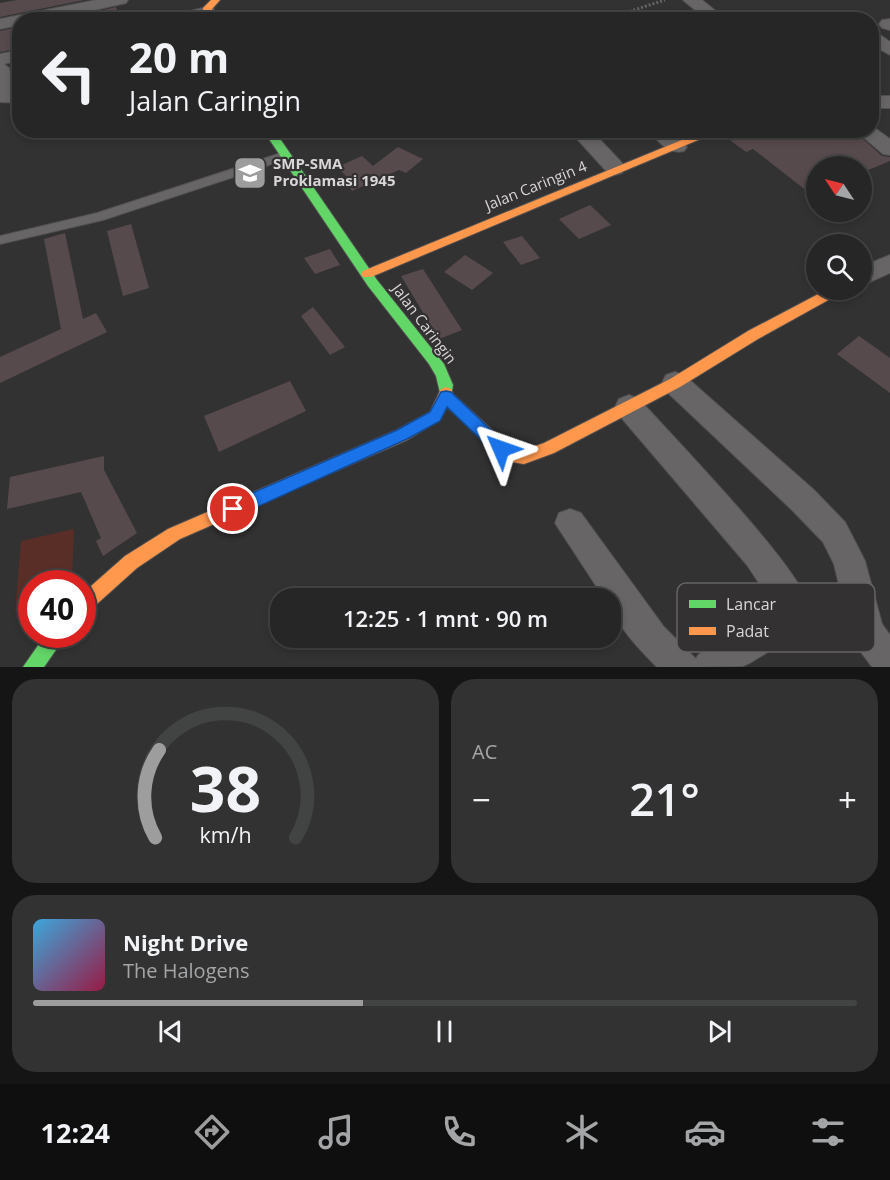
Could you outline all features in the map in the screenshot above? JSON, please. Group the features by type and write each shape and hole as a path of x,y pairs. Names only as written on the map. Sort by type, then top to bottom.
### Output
{"street":[{"path":"61,12 120,0"},
{"path":"691,0 708,12"},
{"path":"0,68 6,97 12,98"},
{"name":"Jalan Caringin","path":"273,138 367,274 444,377 447,388 446,397"},
{"path":"587,138 615,168"},
{"path":"667,138 677,147"},
{"name":"Jalan Caringin 4","path":"367,274 698,138"},
{"path":"876,138 890,149"},
{"path":"872,272 890,263"},
{"path":"96,593 131,562 174,534 402,435 435,416 446,397 510,456 524,457 549,448 675,383 753,334 817,300"},
{"path":"675,383 803,500 834,532 849,561 855,583"},
{"path":"629,407 758,554 778,583"},
{"path":"570,523 652,639 682,667"},
{"path":"875,643 890,663"},
{"path":"32,667 47,648"},
{"path":"710,667 735,652"}],"lane":[{"path":"0,240 99,217 260,165 284,155"}],"path":[{"path":"628,12 665,0"}],"shaded area":[{"path":"74,529 72,570 19,570 21,541"},
{"path":"18,576 18,611 15,612"}],"building":[{"path":"17,0 84,0 25,12 12,12 12,15 0,17 0,3"},
{"path":"116,7 118,12 96,12"},
{"path":"12,29 12,50 0,52 0,31"},
{"path":"727,138 862,138 882,156 890,157 890,161 872,168 872,156 806,156 806,190 753,149 746,152"},
{"path":"398,147 423,159 406,173 399,170 352,191 348,185 352,182 337,167 362,156 373,166"},
{"path":"590,205 611,225 579,239 559,219"},
{"path":"131,224 149,288 123,296 107,231"},
{"path":"65,233 83,319 96,313 107,332 0,383 0,357 61,329 44,239"},
{"path":"522,236 540,258 521,265 503,242"},
{"path":"330,249 340,265 315,274 304,258"},
{"path":"465,255 493,273 472,290 444,272"},
{"path":"423,269 462,330 439,339 401,276"},
{"path":"313,307 345,347 330,355 301,316"},
{"path":"859,336 890,358 890,393 837,354"},
{"path":"290,381 306,411 219,452 204,416"},
{"path":"104,456 104,470 137,533 103,556 96,541 101,538 81,492 7,509 10,477"}],"traffic: fast":[{"path":"273,138 373,283 434,360 443,376 446,393"},
{"path":"32,667 47,648"}],"traffic: slow":[{"path":"208,12 207,8 216,0"},
{"path":"367,274 698,138"},
{"path":"446,397 510,456 524,457 549,448 675,383 753,335 818,300"},
{"path":"96,593 131,562 174,534 402,435 435,416 446,393"}],"place":[{"name":"SMP-SMA Proklamasi 1945","path":"250,173"}],"route":[{"path":"233,509 402,435 435,416 446,397 501,449"}]}
